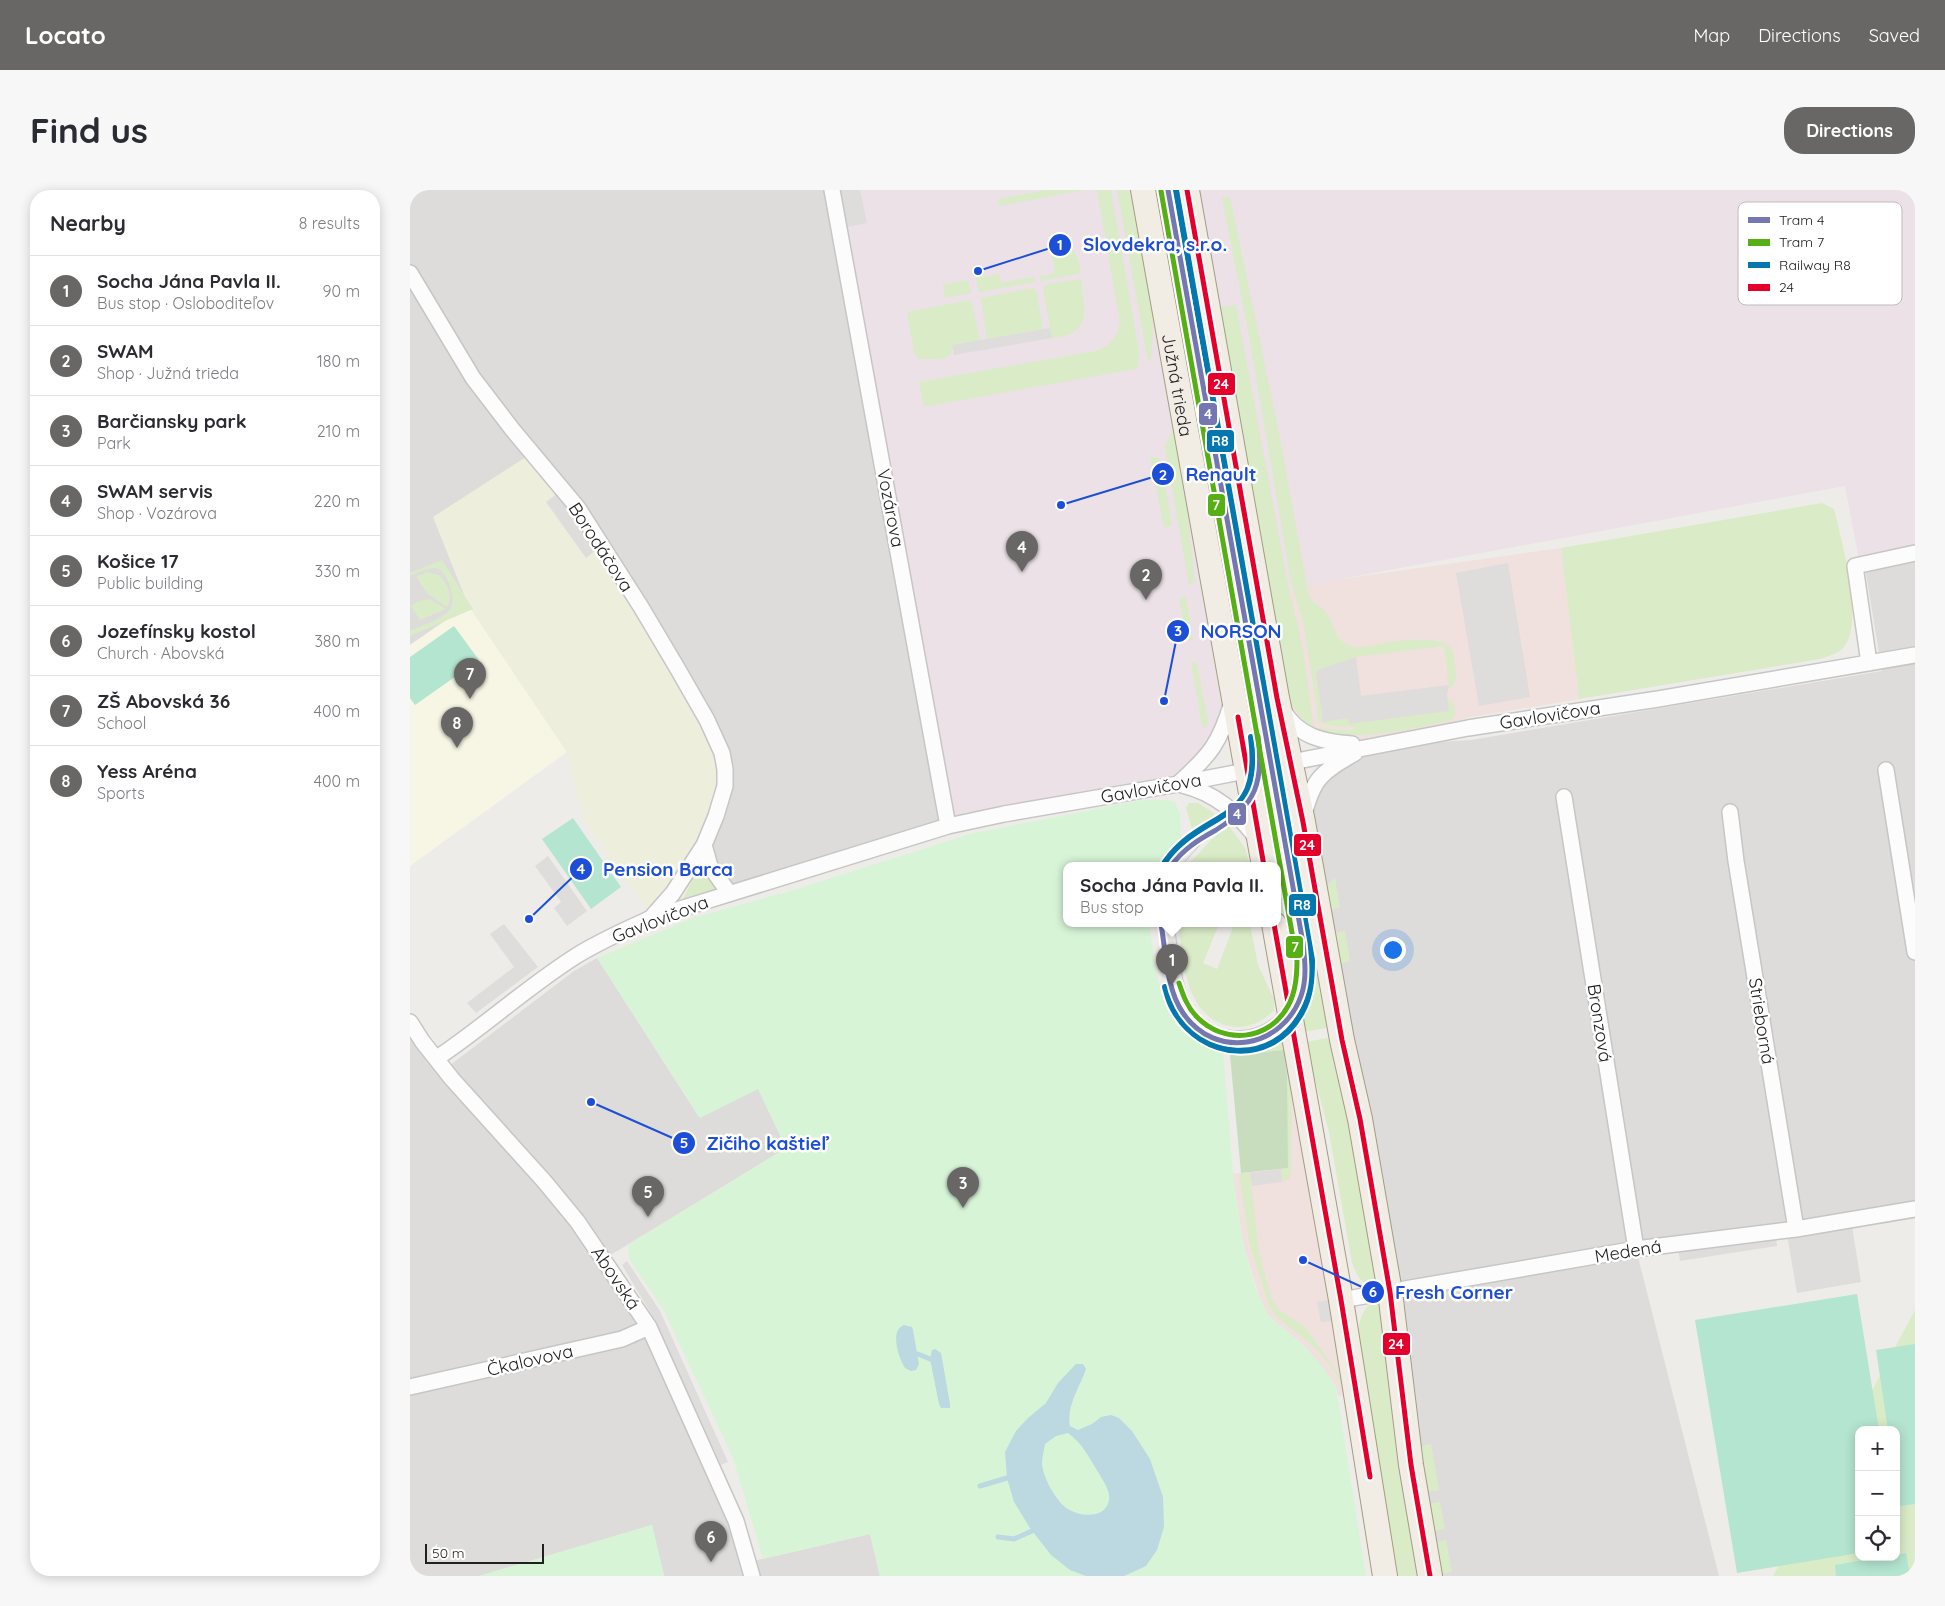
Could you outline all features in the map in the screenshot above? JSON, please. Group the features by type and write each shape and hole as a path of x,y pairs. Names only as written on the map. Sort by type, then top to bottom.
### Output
{"main road":[{"name":"Južná trieda","path":"1143,190 1262,855"},
{"path":"1187,190 1277,698 1303,822 1342,1040 1360,1119 1390,1292 1411,1465 1430,1576"},
{"path":"1275,927 1341,1300 1385,1576"}],"street":[{"name":"Vozárova","path":"832,190 948,826"},
{"name":"Borodáčova","path":"410,273 473,378 512,430 578,508 641,607 707,720 722,754 725,769 725,786 716,816 704,845 674,893 651,918"},
{"path":"1869,663 1855,566 1915,553"},
{"name":"Gavlovičova","path":"437,1058 535,984 576,956 612,936 651,918 948,826 1468,728 1658,699 1915,655"},
{"path":"1178,784 1199,765 1215,745 1224,728 1234,696"},
{"path":"1277,698 1288,718 1302,732 1328,742 1369,746"},
{"path":"1303,822 1310,794 1318,779 1330,768 1369,746"},
{"path":"1886,770 1915,952"},
{"path":"1178,784 1199,789 1225,804 1249,829 1262,855"},
{"name":"Bronzová","path":"1564,798 1636,1249"},
{"name":"Strieborná","path":"1730,812 1796,1228"},
{"path":"704,845 710,866 729,893"},
{"name":"Abovská","path":"410,1022 452,1079 565,1206 612,1270 649,1327 736,1521 752,1576"},
{"name":"Medená","path":"1341,1300 1636,1249 1796,1228 1915,1209"},
{"name":"Čkalovova","path":"410,1387 622,1339 649,1327"}],"shaded area":[{"path":"410,190 832,190 948,826 729,893 468,605 410,645"},
{"path":"832,190 1143,190 1234,696 1224,728 1178,784 948,826"},
{"path":"832,190 860,190 867,223 839,229"},
{"path":"1187,190 1915,190 1915,549 1859,560 1845,486 1259,594"},
{"path":"1050,328 1052,338 954,355 952,345"},
{"path":"532,453 578,508 722,753 716,816 653,916 583,819 567,752 468,605 433,517"},
{"path":"563,489 600,547 586,558 546,502"},
{"path":"1561,548 1579,699 1471,717 1369,746 1296,727 1259,594 1320,582"},
{"path":"1915,558 1915,1208 1636,1249 1719,1576 1430,1576 1310,794 1369,746 1471,740 1882,671 1865,568"},
{"path":"1508,563 1530,697 1479,706 1456,573"},
{"path":"468,605 567,752 410,866 410,645"},
{"path":"1356,657 1361,696 1449,685 1447,694 1449,711 1349,724 1348,718 1323,722 1316,673 1320,669"},
{"path":"548,856 587,911 567,926 554,908 561,902 535,866"},
{"path":"504,924 538,967 476,1013 467,1003 514,967 490,934"},
{"path":"597,958 699,1117 758,1088 786,1148 604,1259 649,1327 749,1562 870,1534 880,1576 664,1576 652,1525 479,1576 410,1576 410,1021 445,1069 574,971"},
{"path":"1300,1068 1357,1393 1338,1396 1336,1387 1303,1345 1268,1315 1263,1308 1243,1243 1233,1174 1288,1168 1287,1077"},
{"path":"1281,1169 1282,1182 1252,1186 1250,1173"},
{"path":"1852,1226 1861,1282 1797,1293 1787,1235"},
{"path":"1776,1235 1777,1246 1680,1261 1678,1249"},
{"path":"627,1261 660,1311 728,1462 721,1465 652,1315 622,1265"},
{"path":"1329,1300 1332,1321 1321,1322 1317,1302"}],"green space":[{"path":"1047,190 1085,190 999,206 998,199"},
{"path":"1097,190 1111,190 1139,352 1138,366 1135,369 924,407 919,382 1096,351 1106,346 1112,340 1117,333 1120,323"},
{"path":"1117,190 1128,190 1139,221 1154,310 1151,361 1149,361 1147,356"},
{"path":"1153,190 1159,190 1256,734 1251,730"},
{"path":"1171,190 1177,190 1272,726 1269,733"},
{"path":"1230,197 1279,433 1309,597 1328,615 1337,636 1347,645 1356,648 1405,640 1432,640 1443,642 1450,647 1454,656 1456,678 1452,687 1449,688 1444,646 1356,657 1320,669 1323,722 1349,718 1349,724 1449,710 1447,700 1450,700 1455,707 1452,720 1370,735 1320,733 1319,728 1353,731 1353,727 1332,726 1319,722 1304,626 1291,581 1249,336 1222,198"},
{"path":"1049,240 1063,243 1072,249 1078,259 1081,273 1040,281 1040,276 1055,273"},
{"path":"999,274 1001,283 1034,277 1035,282 979,292 976,278"},
{"path":"1081,279 1084,310 1080,326 1074,332 1065,336 1052,338 1043,288 1047,284"},
{"path":"968,280 971,293 945,298 943,285"},
{"path":"1032,288 1036,290 1043,329 987,339 981,298"},
{"path":"971,300 980,340 953,345 951,354 943,359 919,359 914,353 907,312"},
{"path":"1236,305 1287,580 1303,650 1314,729 1302,719 1290,702 1217,308"},
{"path":"1163,358 1184,478 1195,583 1189,584 1165,449 1165,445 1172,432 1172,425 1161,362"},
{"path":"1150,457 1159,458 1161,461 1172,526 1164,528"},
{"path":"1822,503 1834,509 1850,582 1852,623 1848,639 1841,650 1820,659 1579,699 1561,548"},
{"path":"442,560 473,609 410,636 410,631 441,617 452,606 453,600 450,586 440,570 436,568 430,569 410,576 410,573"},
{"path":"427,572 439,575 447,585 450,598 447,607 428,594 416,577"},
{"path":"1186,597 1193,640 1187,641 1179,598"},
{"path":"429,599 446,609 420,620 411,606 419,601"},
{"path":"454,626 479,660 415,705 410,698 410,657"},
{"path":"1191,662 1197,664 1208,721 1206,728 1202,726"},
{"path":"1272,787 1291,901 1288,946 1281,905 1281,862 1273,862 1263,799 1265,792"},
{"path":"1279,788 1286,802 1327,1028 1303,1032 1299,1008 1308,984 1307,944"},
{"path":"1143,800 1168,800 1175,802 1180,814 1181,837 1160,862 1063,862 1063,927 1149,927 1157,976 1168,1010 1177,1024 1189,1036 1204,1046 1223,1052 1233,1174 1243,1243 1256,1289 1268,1315 1303,1345 1320,1363 1336,1387 1366,1576 880,1576 870,1534 763,1559 733,1458 663,1309 629,1259 628,1245 786,1148 758,1089 700,1118 597,958 693,918 794,890 970,834"},
{"path":"1189,803 1198,803 1214,813 1215,818 1193,832 1186,808"},
{"path":"573,818 621,887 591,909 542,839"},
{"path":"1229,826 1245,848 1249,862 1191,862 1211,840"},
{"path":"697,870 719,888 683,899"},
{"path":"1335,878 1340,908 1331,910 1327,885"},
{"path":"1178,927 1218,927 1203,963 1217,969 1233,927 1251,927 1258,965 1274,999 1274,1010 1254,1024 1242,1027 1229,1026 1214,1020 1203,1011 1195,999 1185,970"},
{"path":"1345,931 1350,961 1340,964 1335,933"},
{"path":"1328,1038 1352,1126 1376,1279 1368,1284 1360,1278 1352,1263 1329,1132 1305,1042"},
{"path":"1280,1042 1283,1043 1287,1058 1291,1090 1291,1172 1289,1179 1282,1182 1281,1169 1288,1168 1284,1050 1230,1055 1238,1052 1252,1052"},
{"path":"1284,1050 1287,1077 1288,1168 1241,1173 1230,1055"},
{"path":"1239,1173 1250,1173 1259,1253 1272,1300 1279,1310 1305,1327 1345,1383 1366,1523 1342,1386 1332,1368 1321,1355 1281,1320 1269,1306 1249,1242"},
{"path":"1857,1294 1878,1426 1855,1426 1855,1554 1737,1573 1695,1320"},
{"path":"1377,1301 1380,1305 1420,1576 1398,1576 1358,1341 1361,1318 1367,1307"},
{"path":"1915,1310 1915,1576 1773,1576"},
{"path":"1915,1344 1915,1504 1900,1506 1900,1426 1887,1426 1876,1350"},
{"path":"1431,1444 1439,1490 1426,1492 1418,1447"},
{"path":"1440,1502 1445,1529 1434,1531 1428,1504"},
{"path":"652,1525 664,1576 479,1576"},
{"path":"1446,1540 1452,1572 1440,1574 1435,1545 1436,1542"},
{"path":"1906,1553 1910,1576 1836,1576 1835,1565 1858,1561 1900,1561 1900,1554"}],"water":[{"path":"904,1325 912,1327 913,1330 919,1364 916,1370 911,1371 905,1368 898,1352 897,1333 899,1328"},
{"path":"935,1349 941,1353 950,1408 941,1408 939,1404 930,1359 932,1350"},
{"path":"1076,1364 1083,1364 1086,1369 1070,1411 1070,1426 1078,1430 1092,1424 1101,1417 1111,1415 1119,1418 1132,1431 1150,1459 1163,1497 1164,1527 1157,1550 1146,1566 1124,1576 1086,1576 1070,1570 1051,1555 1030,1528 1014,1502 1007,1478 1005,1452 1016,1431 1046,1403 1058,1383","holes":["1068,1433 1088,1456 1104,1482 1109,1496 1107,1506 1103,1511 1092,1515 1079,1514 1064,1506 1047,1482 1043,1468 1045,1444 1056,1436"]}],"waterway":[{"path":"918,1354 930,1359"},
{"path":"980,1486 1007,1478"},
{"path":"998,1537 1014,1539 1032,1531"}],"tram line":[{"name":"4","path":"1161,927 1167,970 1173,992 1183,1013 1196,1028 1212,1038 1229,1042 1247,1042 1264,1037 1279,1028 1292,1014 1301,996 1305,977 1303,943 1168,190"},
{"name":"7","path":"1161,191 1280,862"},
{"name":"4","path":"1174,862 1197,841 1230,821 1248,801 1254,791 1260,767 1258,736"},
{"path":"1185,862 1205,839 1223,825"},
{"name":"7","path":"1179,983 1184,996 1197,1017 1208,1026 1220,1032 1246,1035 1270,1026 1280,1018 1291,1001 1296,978 1297,961 1281,870"},
{"path":"1174,927 1184,982 1192,1005 1205,1020 1216,1027 1239,1031 1249,1029 1259,1026 1275,1016 1287,1000 1292,976 1295,899"}],"rail line":[{"name":"R8","path":"1165,987 1173,1009 1185,1026 1201,1039 1218,1047 1237,1051 1256,1049 1274,1042 1289,1030 1302,1012 1309,993 1312,967 1176,190"},
{"name":"R8","path":"1165,862 1181,844 1228,813 1240,802 1248,787 1252,766 1251,737"}],"transit line":[{"name":"24","path":"1187,190 1277,698 1303,822 1342,1040 1360,1119 1390,1292 1411,1465 1430,1576"},
{"name":"24","path":"1238,717 1263,862"},
{"name":"24","path":"1275,927 1341,1300 1370,1477"}],"place":[{"name":"Slovdekra, s.r.o.","path":"978,271"},
{"name":"Renault","path":"1061,505"},
{"name":"SWAM servis","path":"1022,572"},
{"name":"SWAM","path":"1146,600"},
{"name":"ZŠ Abovská 36","path":"470,699"},
{"name":"NORSON","path":"1164,701"},
{"name":"Yess Aréna","path":"457,748"},
{"name":"Pension Barca","path":"529,919"},
{"name":"Socha Jána Pavla II.","path":"1172,985"},
{"name":"Zičiho kaštieľ","path":"591,1102"},
{"name":"Barčiansky park","path":"963,1208"},
{"name":"Košice 17","path":"648,1217"},
{"name":"Fresh Corner","path":"1303,1260"},
{"name":"Jozefínsky kostol","path":"711,1562"}]}
